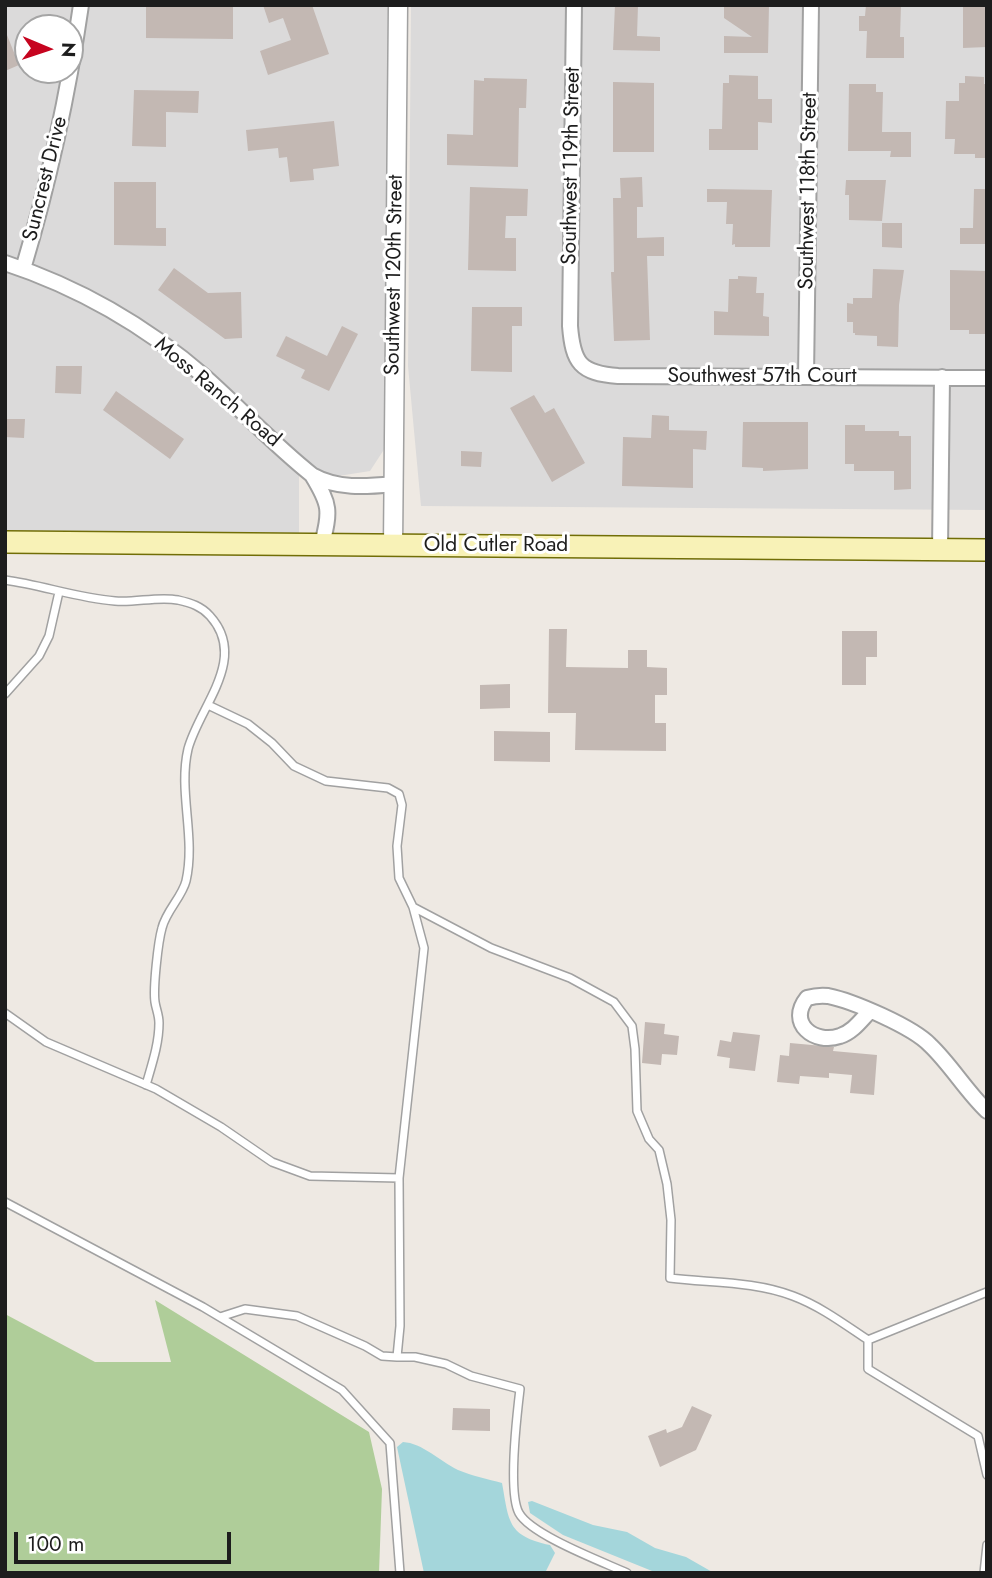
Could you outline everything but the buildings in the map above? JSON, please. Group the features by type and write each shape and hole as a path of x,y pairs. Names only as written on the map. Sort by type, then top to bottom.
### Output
{"main road":[{"name":"Old Cutler Road","path":"5,542 987,550"}],"street":[{"name":"Suncrest Drive","path":"23,269 57,142 80,5"},
{"name":"Southwest 120th Street","path":"393,546 398,5"},
{"name":"Southwest 119th Street","path":"570,326 574,5"},
{"name":"Southwest 118th Street","path":"806,377 811,5"},
{"name":"Moss Ranch Road","path":"5,263 66,286 157,340 203,376 312,475 328,508 322,545"},
{"name":"Southwest 57th Court","path":"570,326 574,356 581,366 618,376 987,377"},
{"path":"940,550 942,377"},
{"name":"Moss Ranch Road","path":"312,475 334,484 349,486 393,484"},
{"path":"870,1011 856,1026 835,1038 811,1034 804,1030 799,1015 807,998 817,996 855,1003 916,1034 929,1044 971,1096 987,1111"}],"lane":[{"path":"5,580 117,601 175,599 197,605 211,616 222,633 224,657 219,686 188,749 184,800 189,833 186,882 162,927 155,1000 159,1020 157,1045 146,1084"},
{"path":"5,694 39,656 49,636 59,592"},
{"path":"208,705 248,724 272,743 294,766 326,781 388,788 399,794 402,805 397,846 399,878 413,907 424,948 399,1178 400,1326 397,1357"},
{"path":"413,907 491,948 570,978 614,1002 632,1026 637,1111 649,1139 659,1150 667,1184 671,1220 670,1278 749,1285 793,1295 833,1316 868,1340"},
{"path":"5,1013 46,1042 146,1084 221,1127 272,1163 310,1175 399,1178"},
{"path":"5,1202 220,1317 342,1390 390,1443 400,1573"},
{"path":"868,1340 987,1292"},
{"path":"220,1317 245,1308 297,1316 382,1356 415,1357 446,1364 471,1376 520,1389 514,1451 515,1497 519,1513 568,1548 627,1573"},
{"path":"868,1340 868,1369 978,1436 987,1475"},
{"path":"984,1573 987,1545"}],"shaded area":[{"path":"5,5 391,5 385,448 370,471 332,477 299,474 299,533 5,531"},
{"path":"411,5 987,5 987,510 421,506 408,366"}],"green space":[{"path":"155,1300 369,1432 382,1489 379,1573 5,1573 5,1314 95,1362 171,1362"}],"water":[{"path":"403,1442 424,1449 458,1470 502,1483 512,1525 525,1537 550,1545 555,1553 545,1573 424,1573 397,1447"},
{"path":"532,1501 593,1525 627,1532 655,1548 686,1557 714,1573 657,1573 563,1535 530,1513 528,1502"}]}
